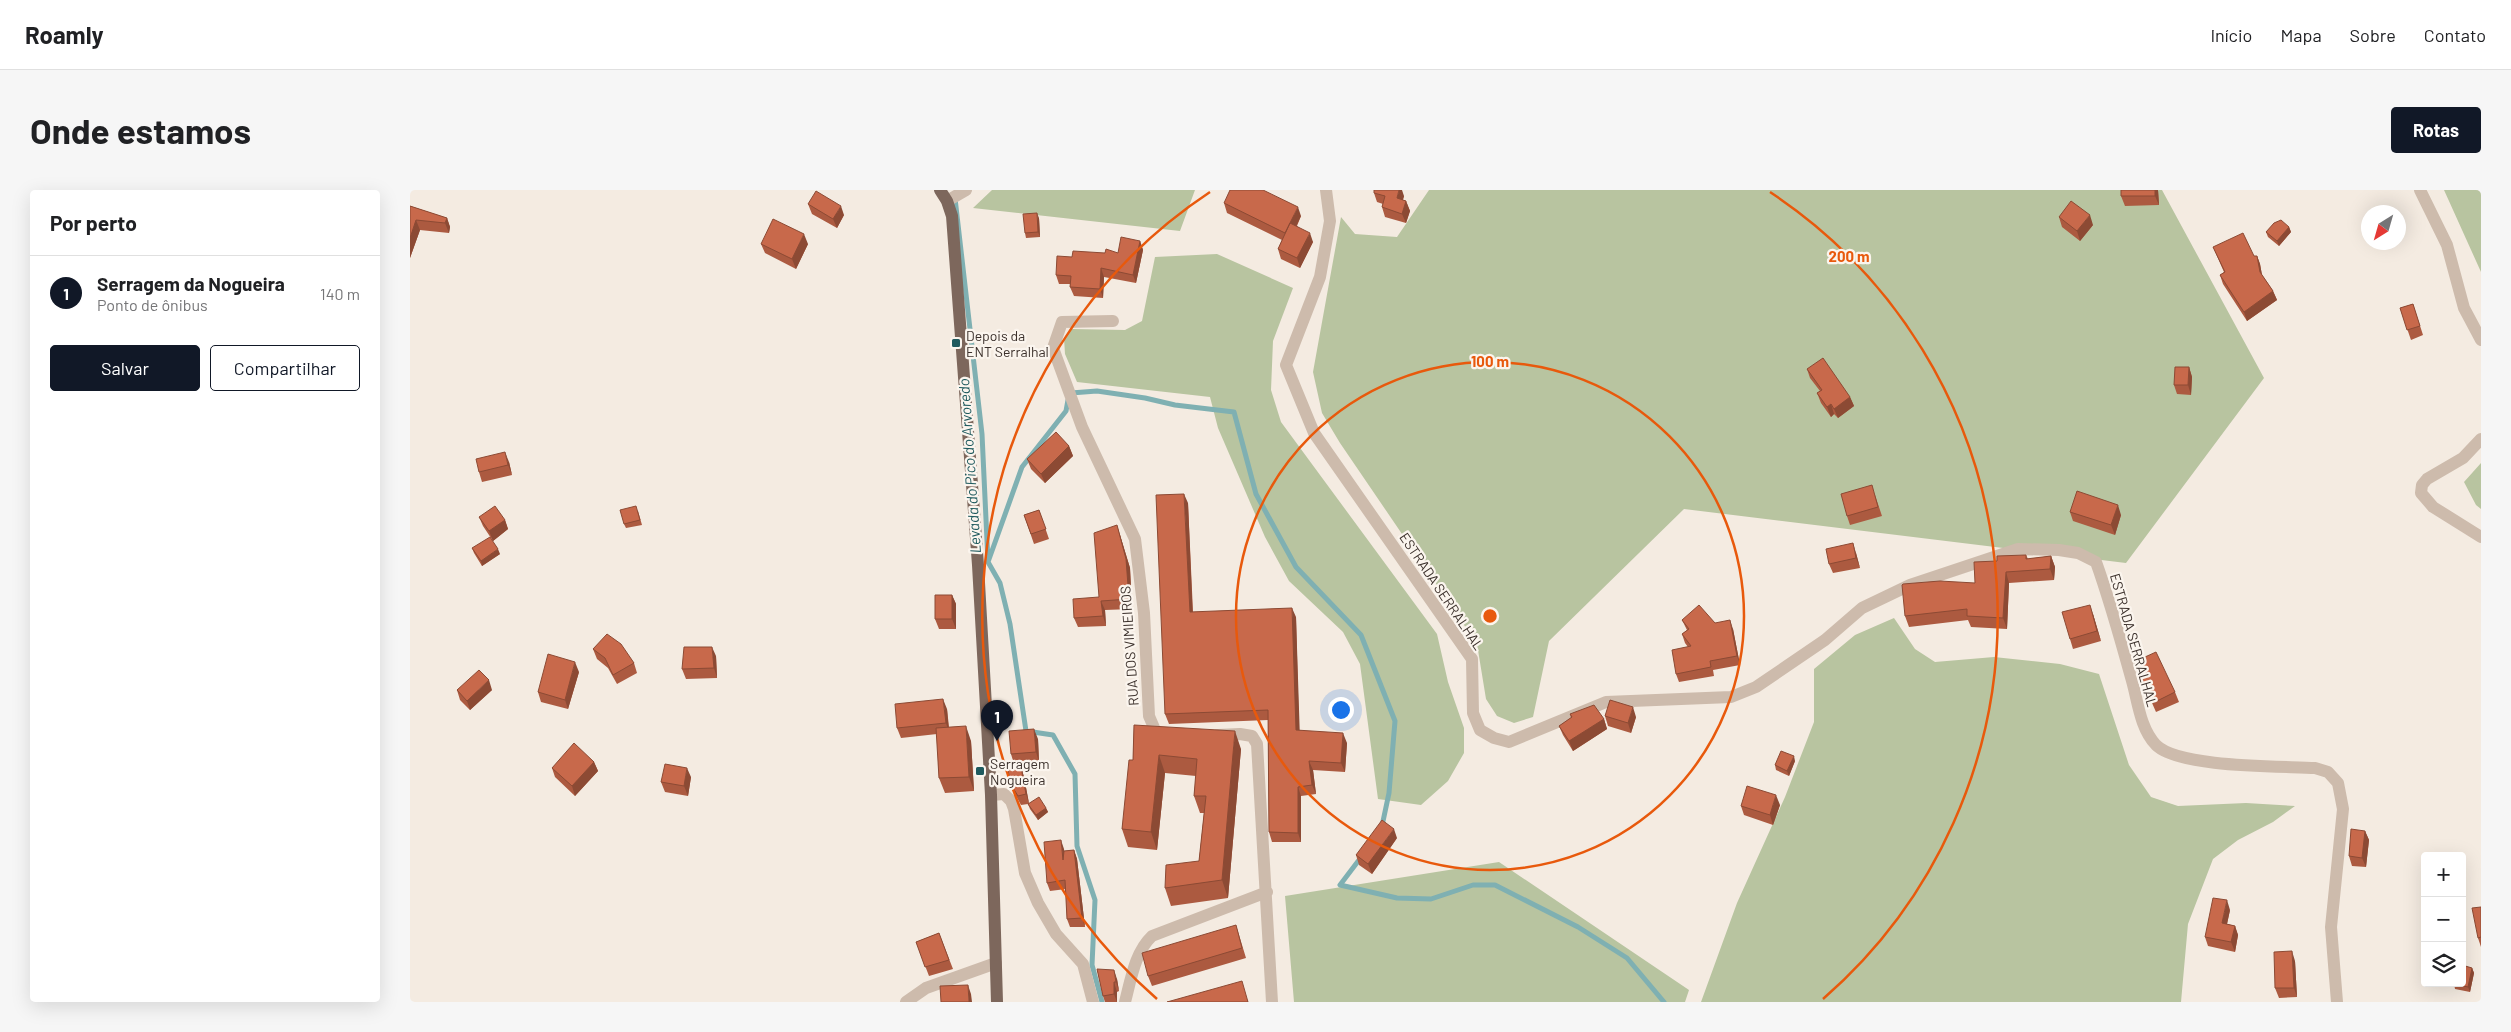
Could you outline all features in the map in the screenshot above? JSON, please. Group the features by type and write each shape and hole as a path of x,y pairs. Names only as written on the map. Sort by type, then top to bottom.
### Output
{"main road":[{"path":"952,195 978,565 991,795 998,1002"}],"street":[{"name":"ESTRADA SERRALHAL","path":"1326,190 1330,221 1320,277 1286,365 1314,433 1472,659 1472,713 1480,730 1494,738 1509,742 1606,702 1731,697 1756,687 1825,640 1862,608 1910,585 2018,549 2059,550 2078,553 2096,562 2130,675 2140,717 2156,745 2174,754 2214,763 2316,768 2328,772 2338,783 2343,809 2331,927 2337,1002"},
{"path":"2420,190 2447,244 2464,308 2481,340"},
{"name":"RUA DOS VIMIEIROS","path":"1113,321 1062,322 1053,348 1082,427 1135,538 1144,613 1149,716 1156,730 1167,737 1176,737"},
{"path":"2481,439 2463,458 2427,479 2422,485 2421,493 2433,507 2481,536"},
{"path":"1204,736 1240,734 1252,736 1257,744 1272,1002"},
{"path":"991,795 1004,794 1011,801 1016,818 1025,873 1038,903 1056,934 1083,964 1093,1002"},
{"path":"1125,1002 1138,956 1145,943 1152,936 1267,892"},
{"path":"906,1002 926,988 996,963"}],"green space":[{"path":"992,190 1195,190 1180,231 973,208"},
{"path":"1429,190 2162,190 2264,378 2126,563 1684,509 1549,641 1533,717 1514,723 1497,716 1486,699 1477,644 1340,443 1322,413 1313,372 1341,217 1355,234 1397,237"},
{"path":"2444,190 2481,190 2481,272"},
{"path":"1217,254 1293,288 1273,341 1271,390 1281,422 1437,634 1448,682 1464,728 1464,753 1448,781 1421,805 1378,799 1360,664 1343,632 1289,581 1265,537 1218,428 1210,397 1077,382 1065,354 1064,338 1072,329 1125,330 1142,321 1155,257"},
{"path":"2481,463 2481,509 2476,505 2464,482"},
{"path":"1894,618 1915,649 1935,662 1994,657 2060,664 2099,674 2129,765 2151,797 2178,806 2246,803 2295,806 2273,822 2238,840 2213,859 2188,924 2181,1002 1701,1002 1737,903 1785,797 1814,722 1814,669 1855,635"},
{"path":"1499,862 1689,990 1685,1002 1294,1002 1285,896"}],"building":[{"path":"1230,190 1263,190 1298,207 1285,233 1224,203"},
{"path":"1374,190 1399,190 1397,198 1406,201 1402,214 1382,207 1385,196 1374,193"},
{"path":"2121,190 2155,190 2155,196 2121,196"},
{"path":"816,191 841,206 833,219 808,204"},
{"path":"2071,201 2090,215 2077,231 2059,217"},
{"path":"410,206 447,218 445,223 416,220 410,238"},
{"path":"1037,213 1038,232 1025,233 1023,214"},
{"path":"773,219 804,234 792,259 761,244"},
{"path":"2281,220 2289,227 2277,241 2266,232 2274,223"},
{"path":"1290,223 1310,233 1297,258 1278,249"},
{"path":"2243,233 2254,256 2257,256 2260,272 2273,291 2244,312 2220,275 2225,272 2213,247"},
{"path":"1121,237 1140,241 1133,275 1101,268 1100,289 1070,287 1071,276 1056,275 1057,256 1072,257 1073,251 1105,253 1106,249 1118,253"},
{"path":"2413,304 2420,326 2407,330 2400,308"},
{"path":"1823,358 1850,397 1834,409 1831,404 1827,407 1817,393 1822,390 1807,369"},
{"path":"2175,367 2189,367 2188,385 2174,385"},
{"path":"1056,432 1069,446 1041,474 1027,459"},
{"path":"505,452 508,465 479,472 476,459"},
{"path":"1872,485 1878,507 1847,516 1841,494"},
{"path":"2077,491 2118,505 2111,525 2070,512"},
{"path":"1184,494 1190,612 1292,608 1296,730 1343,733 1341,763 1309,761 1312,785 1298,787 1298,833 1269,832 1268,710 1165,714 1156,495"},
{"path":"495,506 505,520 489,531 479,517"},
{"path":"636,506 640,520 624,524 620,510"},
{"path":"1039,510 1046,529 1031,534 1024,515"},
{"path":"1117,525 1126,559 1129,599 1101,601 1103,616 1074,618 1073,599 1099,597 1094,533"},
{"path":"490,537 498,549 481,561 472,548"},
{"path":"1853,543 1856,558 1829,564 1826,549"},
{"path":"2026,555 2026,559 2051,556 2050,569 2006,572 2003,618 1967,616 1967,609 1905,616 1903,584 1940,581 1975,583 1974,562 1997,561 1997,556"},
{"path":"935,595 952,595 952,619 935,619"},
{"path":"1699,605 1715,623 1730,620 1737,656 1710,661 1711,667 1676,674 1672,650 1691,646 1682,634 1689,629 1682,620"},
{"path":"2090,605 2097,631 2070,639 2062,612"},
{"path":"607,634 621,644 634,663 613,675 605,658 593,649"},
{"path":"684,647 712,647 714,668 682,669"},
{"path":"2156,652 2175,692 2153,703 2134,662"},
{"path":"548,654 575,662 565,700 538,692"},
{"path":"479,670 489,680 467,701 457,690"},
{"path":"943,699 946,723 897,728 895,704"},
{"path":"1610,700 1633,707 1628,723 1605,716"},
{"path":"1594,705 1604,719 1569,741 1559,726 1572,717 1570,714"},
{"path":"1134,725 1235,731 1222,880 1165,888 1166,865 1199,861 1206,796 1194,796 1197,759 1159,755 1151,832 1122,829 1129,760 1133,760"},
{"path":"966,726 969,777 939,778 936,728"},
{"path":"1034,729 1036,752 1011,754 1009,731"},
{"path":"574,743 594,762 572,786 552,768"},
{"path":"1781,751 1794,756 1787,771 1775,765"},
{"path":"665,764 687,768 684,786 661,782"},
{"path":"1021,767 1026,794 1018,796 1010,783 1008,769"},
{"path":"1747,786 1776,795 1770,815 1741,806"},
{"path":"1039,797 1046,808 1036,815 1028,804"},
{"path":"1382,820 1394,829 1368,864 1356,855"},
{"path":"2351,829 2365,831 2362,858 2349,856"},
{"path":"1061,840 1063,860 1064,851 1074,850 1082,918 1067,919 1065,880 1047,883 1044,842"},
{"path":"2213,898 2227,900 2222,923 2235,926 2231,942 2205,937"},
{"path":"2481,907 2481,937 2478,938 2472,908"},
{"path":"1236,925 1242,948 1148,976 1142,953"},
{"path":"939,933 949,960 925,967 916,942"},
{"path":"2292,951 2294,988 2275,988 2274,952"},
{"path":"2466,966 2472,968 2468,987 2466,987"},
{"path":"1097,969 1114,970 1116,982 1114,982 1114,994 1103,996"},
{"path":"1242,981 1248,1002 1167,1002"},
{"path":"968,985 969,1002 941,1002 940,986"}],"waterway":[{"name":"Levada do Pico do Arvoredo","path":"955,198 982,434 988,562 1000,583 1010,624 1026,731 1053,735 1075,774 1077,846 1095,900 1092,965 1102,1002"},
{"path":"1071,393 1097,391 1145,398 1175,405 1234,412 1256,494 1296,567 1361,635 1395,721 1389,793 1382,826"},
{"path":"988,562 1022,467 1066,411 1068,400"},
{"path":"1362,856 1340,885 1397,898 1431,899 1473,885 1495,885 1578,927 1627,958 1664,1002"}],"place":[{"name":"Depois da ENT Serralhal","path":"956,343"},
{"name":"Serragem da Nogueira","path":"997,741"},
{"name":"Serragem Nogueira","path":"980,771"}]}
